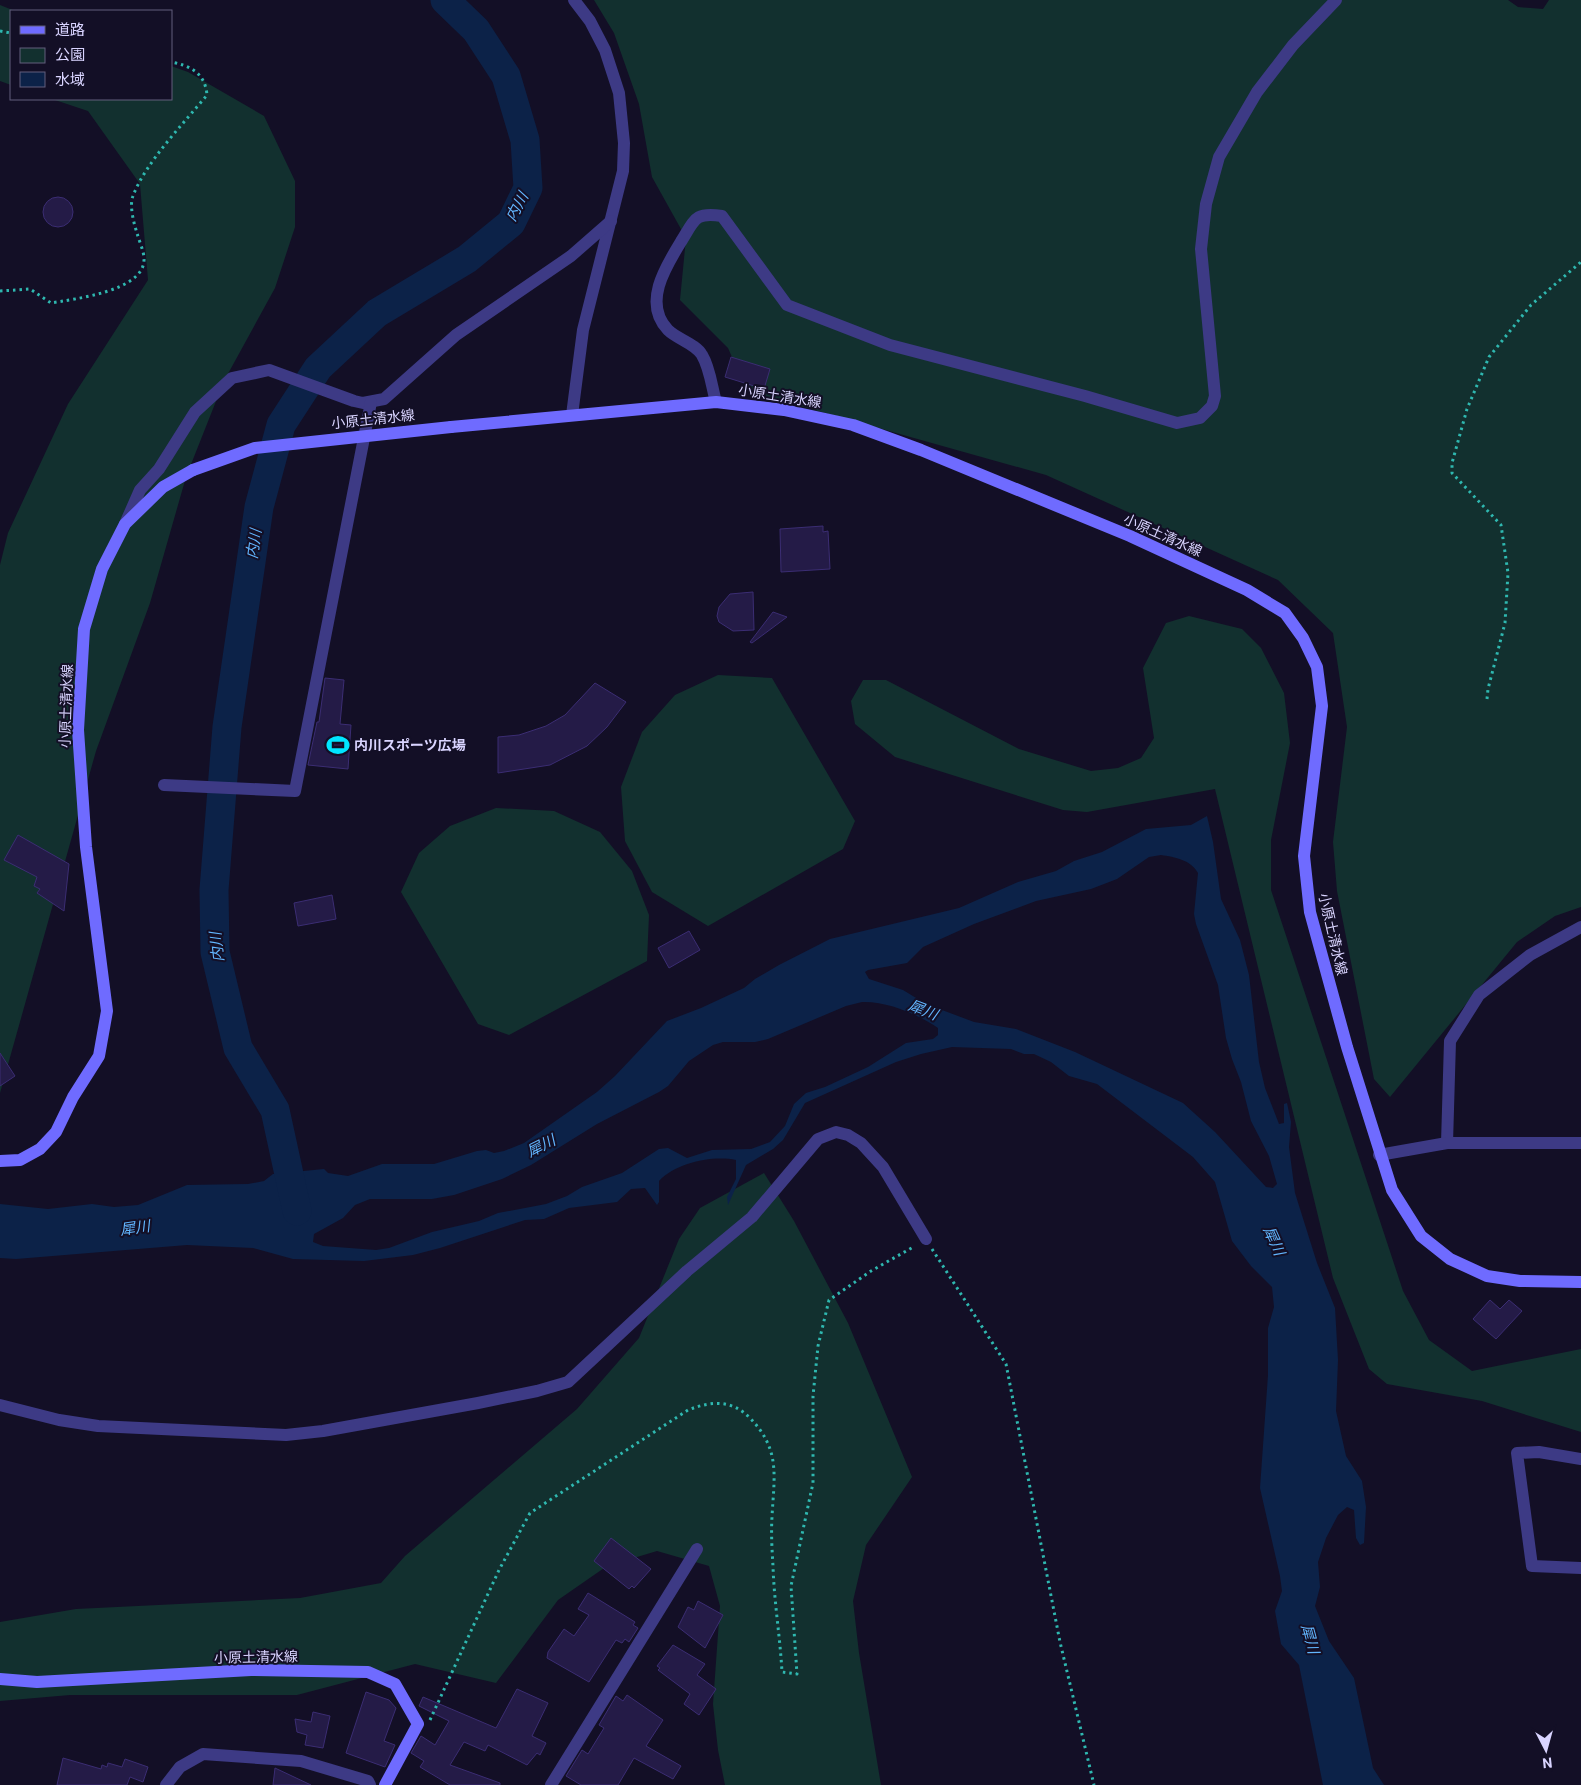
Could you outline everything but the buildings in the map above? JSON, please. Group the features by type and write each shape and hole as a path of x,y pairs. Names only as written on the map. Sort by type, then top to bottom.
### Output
{"main road":[{"name":"小原土清水線","path":"0,1161 20,1160 40,1149 56,1132 74,1097 99,1056 107,1011 86,847 78,730 84,628 102,569 125,524 163,487 194,470 255,448 451,426 716,402 784,410 853,424 1130,536 1247,590 1285,613 1303,638 1317,667 1322,706 1304,856 1310,912 1379,1155 1392,1190 1421,1236 1450,1259 1487,1276 1520,1282 1581,1282"},
{"name":"小原土清水線","path":"0,1679 37,1682 251,1670 368,1672 395,1684 418,1724"},
{"path":"385,1785 418,1724"}],"street":[{"path":"572,415 583,330 623,171 624,143 619,93 605,50 590,21 574,0"},
{"path":"716,402 702,354 668,330 660,317 655,293 669,261 690,228 700,215 707,214 722,216 787,305 890,345 994,374 1085,396 1177,423 1200,418 1212,406 1215,396 1201,249 1206,204 1219,157 1257,92 1293,45 1336,0"},
{"path":"125,524 140,490 159,469 195,412 232,378 269,370 354,402 363,404 384,399 456,335 571,256 611,221"},
{"path":"164,785 296,791 371,402"},
{"path":"1447,1143 1450,1041 1479,995 1530,955 1581,927"},
{"path":"0,1405 59,1420 98,1426 286,1435 478,1403 537,1391 568,1382 686,1271 752,1217 818,1139 836,1132 848,1135 861,1143 883,1167 926,1239"},
{"path":"1379,1155 1447,1143 1581,1143"},
{"path":"1581,1459 1539,1452 1517,1453 1532,1566 1581,1568"},
{"path":"551,1785 697,1548"},
{"path":"166,1785 180,1767 203,1754 301,1761 368,1781 370,1785"}],"path":[{"path":"0,291 30,290 51,303 86,297 130,282 140,274 144,260 135,227 132,198 143,175 207,95 201,75 187,65 172,62"},
{"path":"1487,699 1505,622 1508,573 1501,525 1452,473 1452,463 1467,409 1489,356 1531,305 1581,262"},
{"path":"418,1724 426,1728 499,1570 530,1513 688,1410 708,1402 731,1404 745,1413 764,1432 772,1453 775,1480 772,1519 773,1581 782,1672 797,1674 791,1586 813,1483 813,1396 818,1346 829,1300 871,1271 926,1239 1006,1364 1060,1642 1094,1785"}],"green space":[{"path":"594,0 1508,0 1518,7 1543,9 1549,0 1581,0 1581,907 1555,916 1517,942 1390,1097 1374,1079 1337,891 1333,842 1347,727 1333,633 1278,580 1046,475 747,391 728,348 680,300 686,238 652,177 639,104 614,33"},
{"path":"0,5 12,10 10,10 10,85 0,81"},
{"path":"172,66 188,72 264,116 295,181 295,227 275,288 224,381 186,477 150,603 96,751 0,1093 0,565 8,533 68,404 148,280 140,184 88,111 55,100 172,100"},
{"path":"1189,616 1242,629 1261,648 1284,693 1290,743 1271,840 1271,890 1403,1291 1429,1340 1472,1371 1581,1349 1581,1432 1482,1401 1387,1384 1369,1369 1333,1278 1215,789 1087,812 1063,810 895,757 855,724 851,701 863,680 886,680 1019,749 1091,771 1118,768 1141,758 1154,738 1143,668 1166,623"},
{"path":"718,675 772,678 855,821 843,849 708,926 652,892 625,841 621,787 642,732 675,695"},
{"path":"496,808 554,811 600,832 632,871 649,915 647,961 509,1035 478,1024 401,892 419,853 450,826"},
{"path":"764,1173 794,1221 848,1323 912,1477 866,1545 853,1601 859,1653 881,1785 725,1785 718,1750 713,1704 720,1606 709,1566 657,1551 607,1566 558,1600 496,1683 415,1664 297,1695 70,1695 0,1701 0,1622 76,1609 300,1598 381,1583 405,1556 577,1409 639,1338 679,1239 700,1208"}],"water":[{"name":"犀川","path":"1207,816 1213,842 1221,899 1240,940 1249,975 1259,1062 1265,1088 1279,1124 1284,1123 1284,1104 1287,1103 1291,1122 1289,1147 1295,1193 1317,1263 1335,1308 1338,1360 1336,1411 1346,1456 1362,1481 1366,1507 1364,1543 1360,1545 1356,1538 1354,1510 1347,1507 1338,1515 1326,1538 1318,1562 1320,1587 1315,1606 1329,1641 1354,1678 1373,1768 1384,1785 1323,1785 1299,1665 1281,1644 1275,1611 1282,1591 1280,1576 1260,1488 1268,1375 1268,1328 1274,1307 1272,1287 1251,1266 1232,1241 1215,1182 1193,1157 1097,1084 1069,1076 1051,1062 1034,1054 1024,1054 1011,1049 952,1047 896,1062 805,1103 783,1140 773,1149 746,1165 728,1205 727,1197 736,1179 736,1160 716,1159 685,1165 666,1175 659,1181 659,1202 657,1205 645,1188 631,1189 617,1202 569,1208 544,1219 525,1220 413,1255 364,1261 293,1259 253,1248 187,1245 16,1259 0,1258 0,1204 48,1209 92,1204 114,1207 138,1205 187,1185 248,1184 264,1181 273,1174 324,1169 328,1173 348,1176 382,1164 434,1164 477,1151 486,1150 494,1153 504,1151 524,1143 597,1092 615,1076 667,1021 744,988 779,965 830,939 959,908 1018,882 1056,871 1074,861 1102,852 1146,829 1191,825","holes":["1161,855 1187,862 1198,873 1194,914 1196,924 1218,985 1226,1038 1241,1082 1251,1121 1269,1156 1277,1184 1273,1188 1266,1187 1215,1132 1183,1103 1075,1052 1016,1029 974,1022 926,1004 903,990 869,979 865,972 907,963 923,947 974,924 1036,901 1091,889 1117,879 1149,857","862,1002 891,1006 911,1013 938,1028 938,1035 933,1039 906,1043 868,1067 825,1087 806,1093 794,1104 785,1126 770,1142 751,1149 712,1150 687,1158 668,1148 659,1149 622,1173 582,1187 567,1196 546,1204 498,1213 479,1221 432,1232 389,1248 376,1250 323,1246 313,1242 314,1234 343,1218 355,1205 370,1199 432,1199 454,1195 502,1179 531,1165 597,1124 659,1092 668,1086 689,1061 713,1045 723,1042 755,1042 768,1039 846,1006"]}],"waterway":[{"name":"内川","path":"297,1211 275,1110 238,1048 215,952 214,890 227,727 259,507 281,425 318,368 377,313 467,259 511,223 528,188 525,140 506,76 476,30 445,0"}],"place":[{"name":"内川スポーツ広場","path":"338,745"}]}
